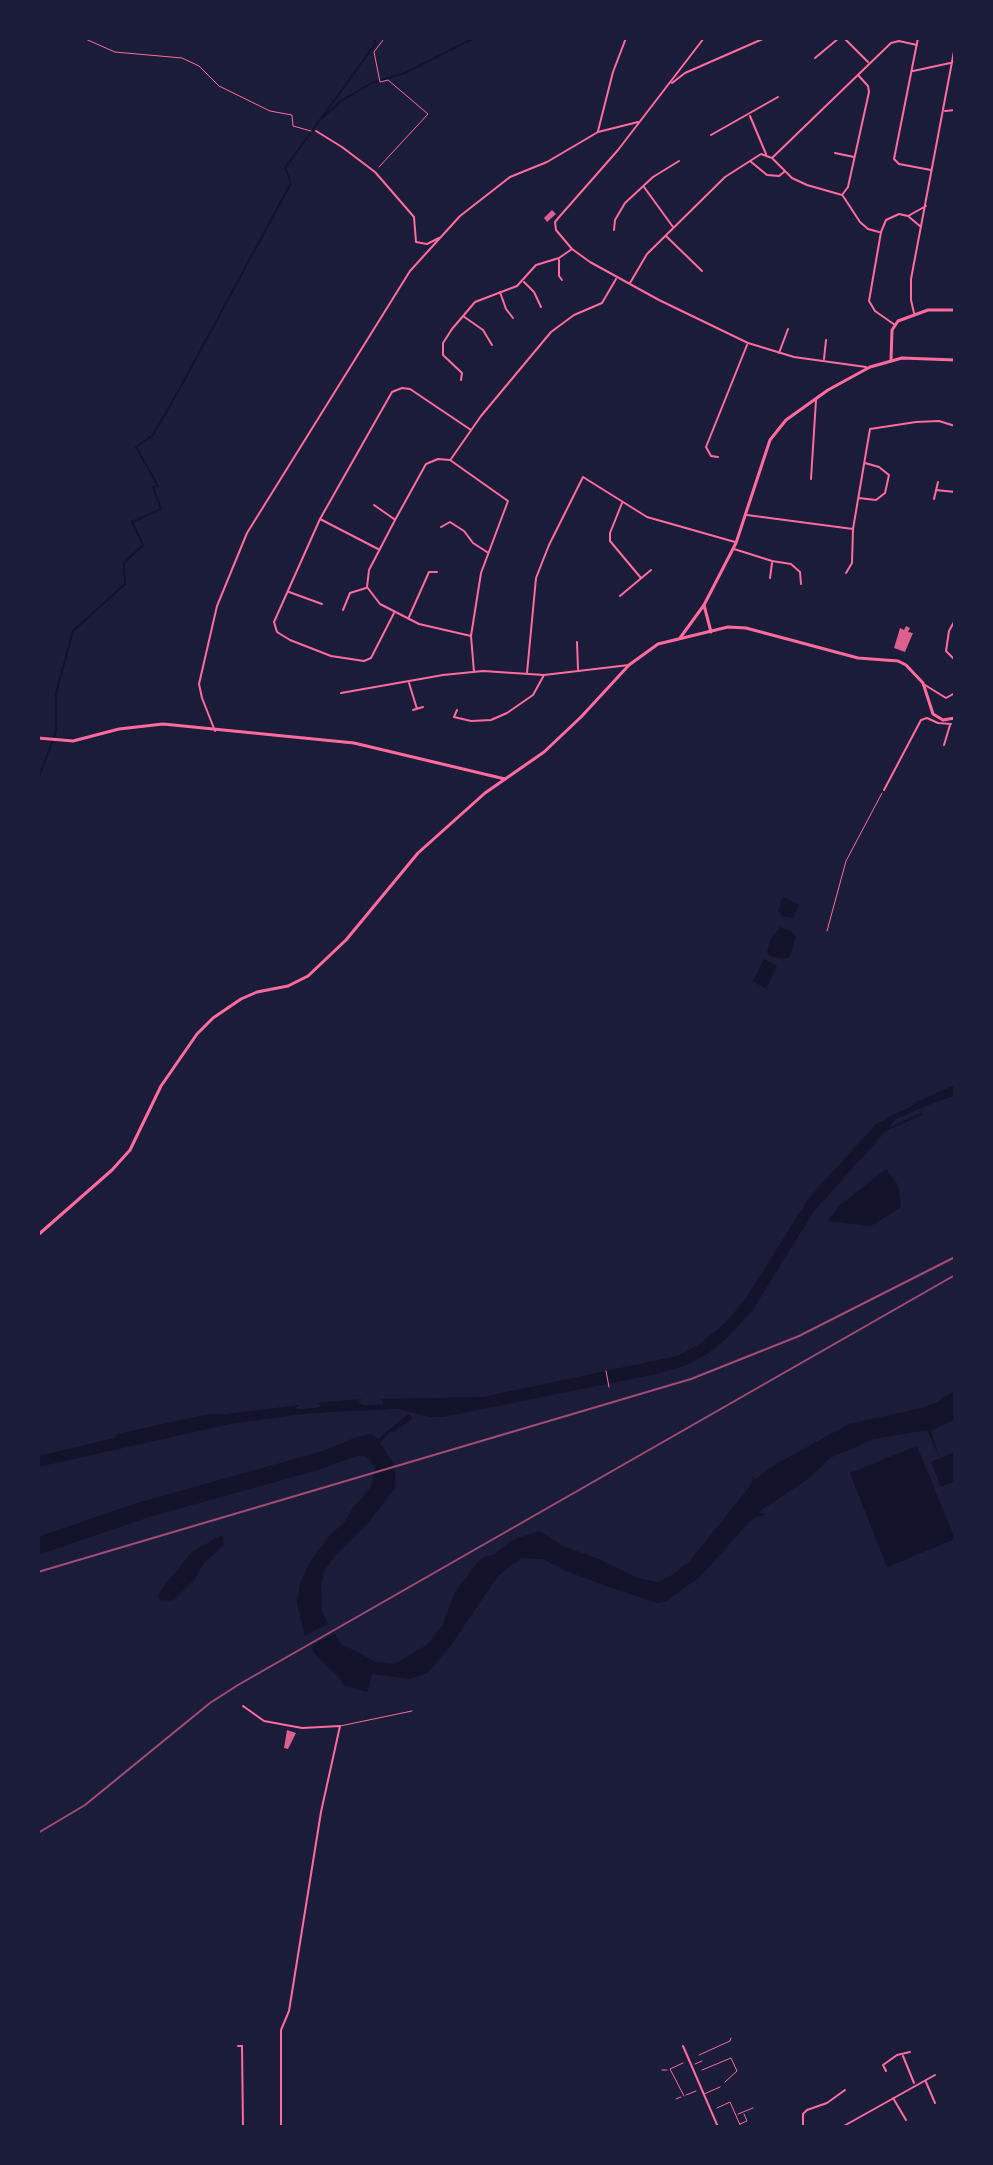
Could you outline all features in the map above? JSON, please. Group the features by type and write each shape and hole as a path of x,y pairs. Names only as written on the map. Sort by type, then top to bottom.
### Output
{"main road":[{"path":"891,360 891,335 898,321 914,313 955,310"},
{"path":"678,639 704,605 736,543 770,440 786,420 816,398 870,367 902,358 955,360"},
{"path":"704,605 711,632"},
{"path":"38,1235 112,1170 130,1150 161,1086 197,1034 213,1018 241,999 257,992 288,986 308,976 346,940 418,853 467,808 544,752 629,665 658,644 728,627 746,628 858,658 898,661 923,683 931,712 940,719 952,721"},
{"path":"40,739 73,741 119,729 163,724 354,743 505,779"}],"street":[{"path":"598,132 613,72 626,38"},
{"path":"704,38 618,150 555,222 559,235 572,249 617,278 748,343 779,353 870,367"},
{"path":"668,86 685,73 765,38"},
{"path":"815,58 839,38"},
{"path":"844,38 868,63"},
{"path":"918,38 894,159 899,164 933,170"},
{"path":"772,158 891,40 917,45"},
{"path":"914,313 911,279 955,46"},
{"path":"912,72 954,62"},
{"path":"842,195 848,187 869,92 868,86 857,74"},
{"path":"711,135 778,97"},
{"path":"944,111 955,110"},
{"path":"749,114 766,154 785,171 807,185 842,195 860,222 868,229 881,232"},
{"path":"215,731 199,684 217,606 247,533 410,271 460,216 510,177 547,162 598,132 638,122"},
{"path":"316,131 375,172 414,217 416,242 427,244 440,238"},
{"path":"835,153 855,157"},
{"path":"629,284 647,254 725,177 766,154"},
{"path":"614,230 615,220 625,203 643,185 679,161"},
{"path":"750,161 771,177 785,171"},
{"path":"643,185 674,228"},
{"path":"895,325 875,311 869,301 881,232 892,216 908,216 927,205"},
{"path":"908,216 922,228"},
{"path":"666,236 702,271"},
{"path":"462,373 443,355 443,343 475,302 523,281 536,265 559,258 572,249"},
{"path":"559,258 559,276 562,280"},
{"path":"450,460 551,332 574,315 602,303 617,278"},
{"path":"523,281 534,292 541,307"},
{"path":"500,292 513,318"},
{"path":"463,316 483,330 492,345"},
{"path":"779,353 788,329"},
{"path":"823,361 826,340"},
{"path":"718,457 711,456 706,447 748,343"},
{"path":"462,373 469,370"},
{"path":"461,380 462,373"},
{"path":"395,612 367,661 331,656 277,632 274,622 320,519 392,392 410,389 471,430"},
{"path":"811,479 816,398"},
{"path":"846,573 852,563 853,529 870,429 939,421 955,426"},
{"path":"471,636 427,628 375,600 367,587 366,577 379,549 426,464 438,459 450,460 508,501 481,573 471,636 474,672"},
{"path":"859,498 876,500 885,493 889,475 879,467 864,463"},
{"path":"527,673 536,578 583,477 647,517 736,543"},
{"path":"934,499 938,482"},
{"path":"936,490 955,492"},
{"path":"622,502 610,541 641,578"},
{"path":"374,505 395,520"},
{"path":"747,515 853,529"},
{"path":"320,519 379,549"},
{"path":"441,527 450,522 488,552"},
{"path":"732,549 791,564 800,572 801,584"},
{"path":"770,578 772,561"},
{"path":"408,618 428,574 432,570 437,572"},
{"path":"620,596 651,570"},
{"path":"343,610 350,593 367,587"},
{"path":"287,591 322,604"},
{"path":"955,613 946,651 955,660"},
{"path":"577,642 578,669"},
{"path":"341,693 474,672 544,675 629,665"},
{"path":"457,710 454,717 471,721 499,717 533,695 544,675"},
{"path":"408,681 415,710 423,707"},
{"path":"923,683 946,698 955,693"},
{"path":"884,790 921,720 927,718 938,723 952,721 944,745"},
{"path":"38,745 40,739"},
{"path":"243,1706 264,1721 302,1728 340,1726 321,1812 289,2011 281,2030 281,2127"},
{"path":"238,2046 242,2046 243,2127"},
{"path":"683,2046 718,2127"},
{"path":"877,2064 883,2065 910,2052"},
{"path":"902,2055 914,2085"},
{"path":"883,2065 886,2071"},
{"path":"842,2127 935,2075"},
{"path":"925,2080 935,2103"},
{"path":"803,2127 803,2114 807,2110 827,2103 845,2090"},
{"path":"893,2098 906,2120"}],"lane":[{"path":"827,931 846,861 884,790"},
{"path":"340,1726 412,1711"},
{"path":"692,2065 702,2061"},
{"path":"704,2094 720,2087"}],"path":[{"path":"38,40 44,38"},
{"path":"83,38 115,52 182,58 199,66 219,86 270,111 292,115 293,126 316,131"},
{"path":"375,172 428,114 388,80 380,82 374,52 383,40 380,38"},
{"path":"606,1371 609,1387"},
{"path":"720,2087 737,2072 731,2058 704,2069 699,2054 731,2038"},
{"path":"662,2070 690,2060"},
{"path":"670,2069 684,2096"},
{"path":"676,2099 702,2089"},
{"path":"711,2111 730,2102 741,2126 747,2121 743,2112"},
{"path":"736,2115 753,2108"}],"shaded area":[{"path":"783,897 799,905 793,918 782,916 778,910"},
{"path":"780,927 796,936 790,957 784,959 770,956 767,952 770,941"},
{"path":"764,959 777,966 766,989 753,981"},
{"path":"955,1085 955,1095 910,1112 909,1109 916,1102"},
{"path":"895,1115 897,1118 889,1126 893,1127 885,1132 814,1211 752,1311 706,1355 684,1366 656,1374 443,1417 429,1417 399,1409 379,1409 384,1403 381,1399 483,1397 677,1356 697,1346 726,1322 744,1301 809,1198 876,1124"},
{"path":"886,1169 898,1185 901,1207 871,1226 828,1221 839,1206"},
{"path":"955,1390 955,1419 931,1431 939,1457 927,1430 874,1439 830,1458 808,1479 760,1511 765,1515 749,1522 701,1576 666,1601 658,1603 609,1587 543,1559 521,1558 498,1576 449,1648 427,1673 410,1679 372,1674 367,1692 344,1685 313,1652 312,1645 305,1637 297,1602 300,1584 309,1563 371,1487 375,1468 364,1456 149,1517 38,1555 38,1537 137,1503 323,1451 354,1438 370,1434 378,1439 408,1414 413,1418 391,1431 380,1443 394,1464 396,1486 369,1522 334,1557 324,1571 321,1587 322,1613 341,1644 376,1662 394,1664 427,1645 443,1624 455,1592 478,1562 494,1555 512,1540 540,1531 563,1546 638,1578 658,1582 689,1562 751,1485 753,1477 756,1479 773,1466 849,1424 921,1408 936,1403"},
{"path":"362,1399 358,1402 364,1410 317,1413 321,1405 316,1403"},
{"path":"300,1405 295,1408 302,1410 302,1414 230,1424 38,1467 38,1456 115,1438 117,1434 209,1414"},
{"path":"917,1446 955,1539 887,1567 850,1473"},
{"path":"955,1452 955,1481 941,1487 931,1462"},
{"path":"223,1536 224,1545 204,1563 194,1580 174,1600 162,1601 158,1597 161,1590 192,1552"}],"pier":[{"path":"331,1622 338,1631 308,1648 301,1638"}],"building":[{"path":"552,210 556,214 547,222 544,218"},
{"path":"906,626 910,628 908,632 913,633 905,652 894,648 900,628 904,630"},
{"path":"287,1730 296,1733 288,1749 284,1748"}],"waterway":[{"path":"38,779 56,732 56,693 73,631 125,584 124,563 143,545 132,522 161,509 153,487 158,486 136,447 153,435 291,183 285,168 376,43 372,38"},
{"path":"321,119 341,101 372,83 405,73 474,38"},
{"path":"890,1119 914,1108"},
{"path":"893,1127 921,1114"},
{"path":"359,1408 385,1407"},
{"path":"295,1412 321,1410"}],"railway":[{"path":"38,1572 691,1379 799,1336 955,1257"},
{"path":"38,1833 85,1805 210,1703 238,1685 955,1275"}]}
